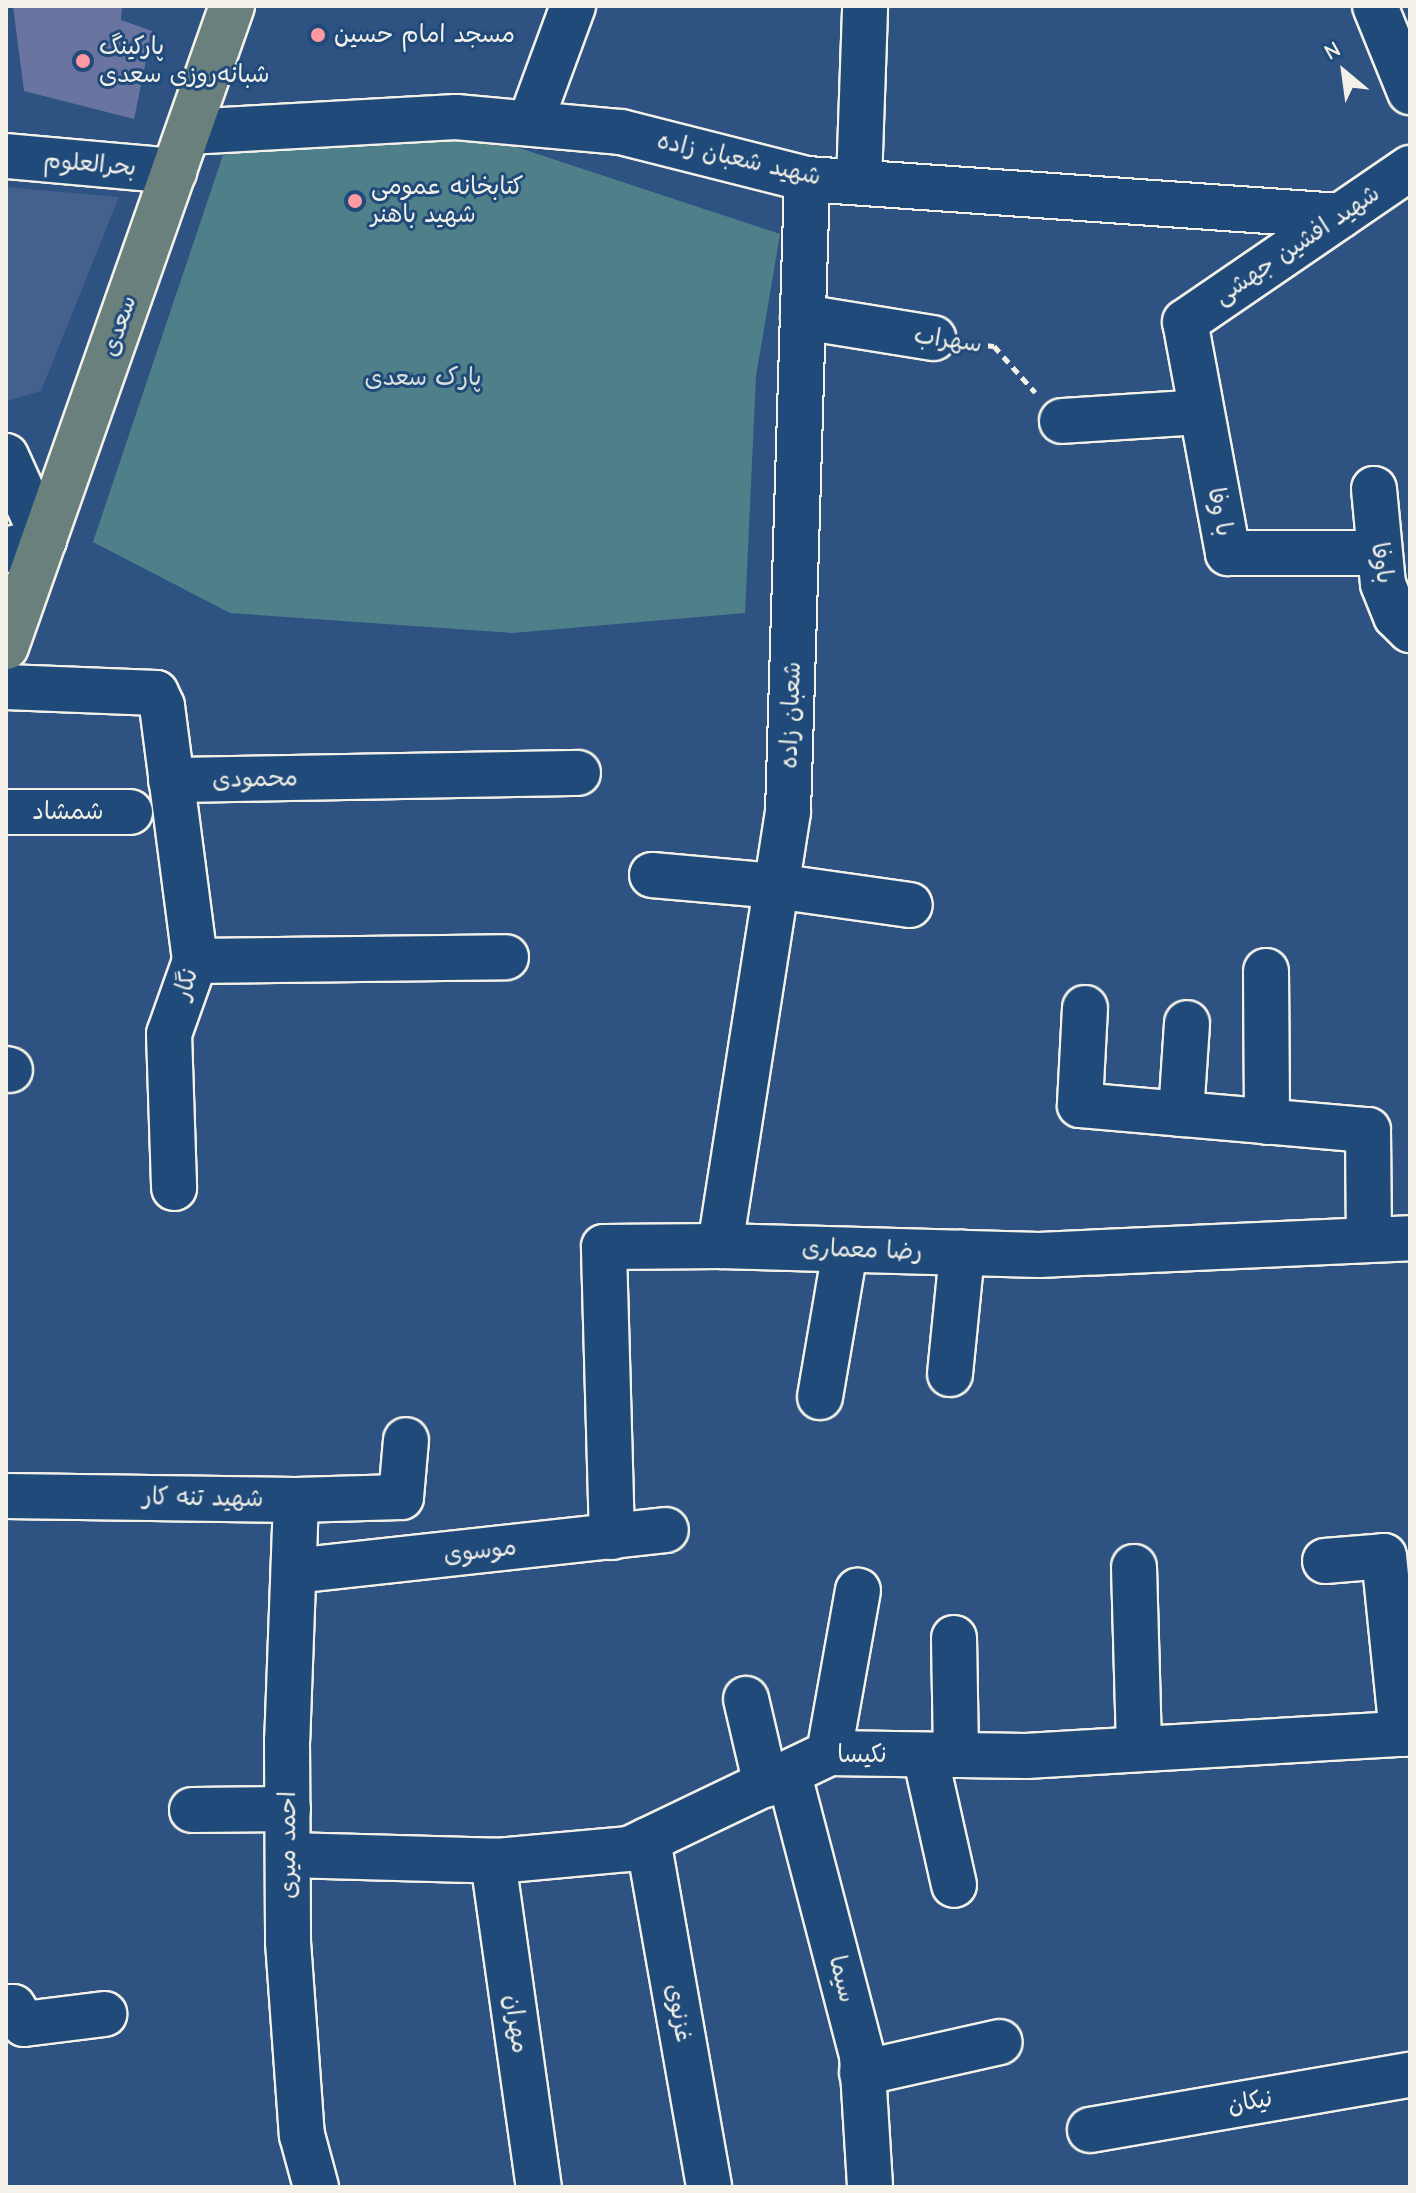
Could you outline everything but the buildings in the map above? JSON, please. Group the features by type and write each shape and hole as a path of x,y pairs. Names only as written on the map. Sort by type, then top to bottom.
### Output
{"main road":[{"name":"سعدی","path":"6,647 25,545 181,152 232,6"}],"street":[{"path":"530,123 573,6"},
{"path":"859,182 865,6"},
{"path":"1375,6 1410,92"},
{"name":"شهید شعبان زاده","path":"181,152 456,117 621,132 807,179 1340,216"},
{"path":"6,146 6,156"},
{"name":"بحرالعلوم","path":"6,156 181,152"},
{"name":"شهید افشین جهشی","path":"1185,322 1410,168"},
{"name":"شعبان زاده","path":"720,1246 788,812 807,179"},
{"name":"سهراب","path":"803,317 933,338"},
{"name":"با وفا","path":"1185,322 1228,553 1379,553"},
{"path":"1062,421 1201,412"},
{"path":"6,456 25,545"},
{"name":"باوفا","path":"1374,489 1383,584 1396,616 1410,630"},
{"path":"6,687 156,693 162,706 171,780"},
{"name":"محمودی","path":"171,780 578,773"},
{"name":"نگار","path":"171,780 195,961 169,1034 174,1188"},
{"name":"شمشاد","path":"6,812 130,812"},
{"path":"652,875 775,886 910,905"},
{"path":"195,961 506,957"},
{"path":"1266,971 1267,1122"},
{"path":"1085,1008 1080,1105 1368,1130 1389,1239"},
{"path":"1181,1114 1187,1023"},
{"name":"رضا معماری","path":"612,1537 604,1247 720,1246 962,1253 1157,1251 1389,1239"},
{"path":"820,1397 845,1250"},
{"path":"950,1374 962,1253"},
{"name":"شهید تنه کار","path":"6,1496 296,1500 401,1497 406,1440"},
{"name":"احمد میری","path":"296,1500 288,1809 293,2043 302,2135 316,2187"},
{"name":"موسوی","path":"294,1571 666,1530"},
{"path":"1325,1561 1384,1556 1406,1733"},
{"path":"1134,1567 1139,1749"},
{"path":"829,1753 858,1591"},
{"path":"954,1638 941,1755 954,1885"},
{"name":"سیما","path":"746,1699 778,1780 862,2055 870,2187"},
{"name":"نکیسا","path":"288,1855 493,1861 629,1849 829,1753 941,1755 1139,1749 1406,1733"},
{"path":"192,1810 288,1809"},
{"name":"غزنوی","path":"648,1840 709,2187"},
{"name":"مهران","path":"493,1861 539,2187"},
{"path":"9,2008 24,2024 104,2014"},
{"path":"862,2073 1000,2042"},
{"name":"نیکان","path":"1090,2130 1410,2075"}],"path":[{"name":"سهراب","path":"933,338 994,346 1062,421"}],"shaded area":[{"path":"6,187 119,197 41,391 6,401"}],"green space":[{"name":"پارک سعدی","path":"459,128 780,234 756,376 745,613 512,633 230,613 93,542 228,140"}],"place":[{"name":"مسجد امام حسین","path":"318,35"},
{"name":"پارکینگ شبانه‌روزی سعدی","path":"83,61"},
{"name":"کتابخانه عمومی شهید باهنر","path":"355,201"}]}
